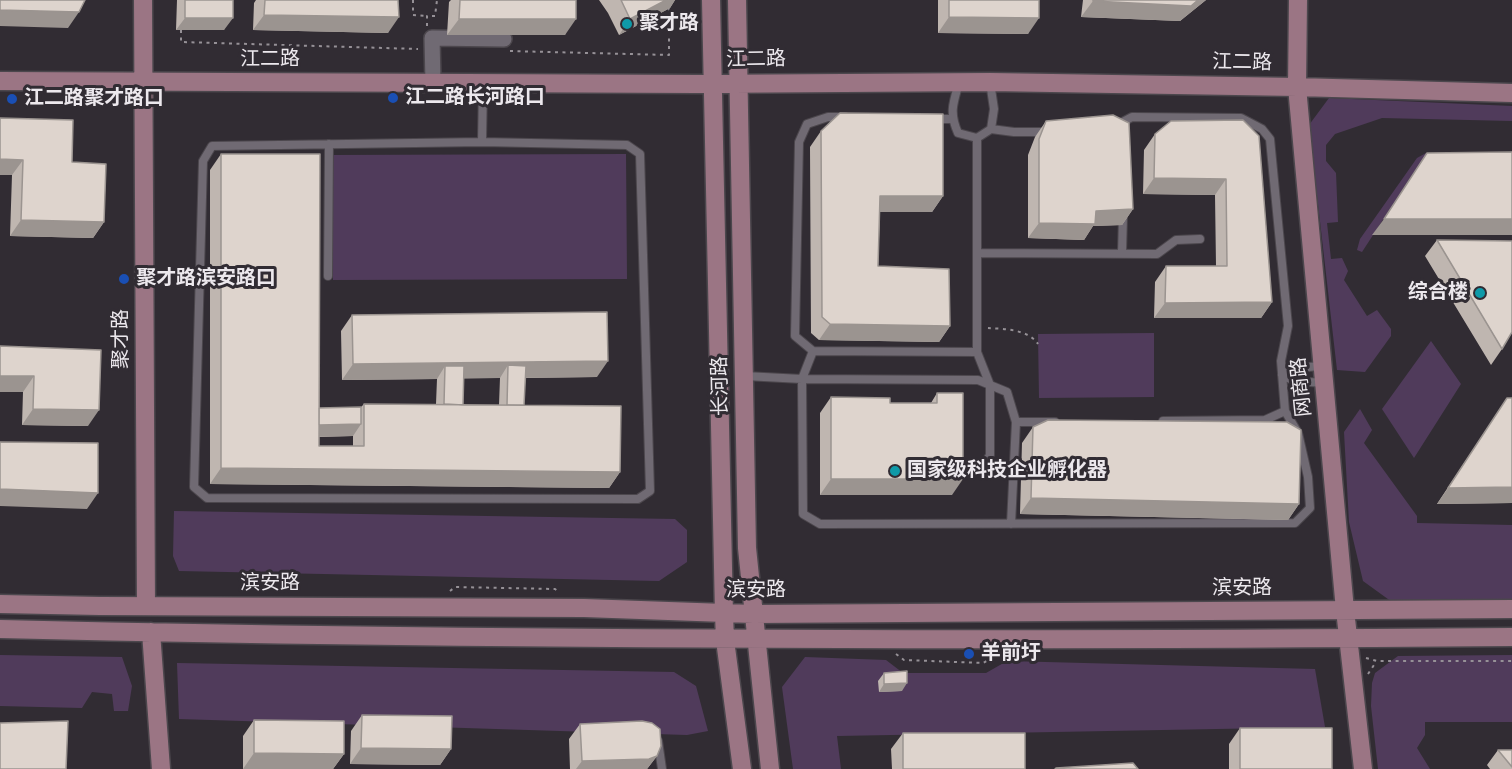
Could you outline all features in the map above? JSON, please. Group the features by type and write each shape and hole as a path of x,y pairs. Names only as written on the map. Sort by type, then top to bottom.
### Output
{"main road":[{"name":"聚才路","path":"143,0 146,606"},
{"name":"长河路","path":"711,0 725,640 742,769"},
{"name":"长河路","path":"737,0 747,548 770,769"},
{"name":"网商路","path":"1298,0 1297,87 1345,610 1363,769"},
{"name":"江二路","path":"0,81 714,84 738,82 990,82 1512,93"},
{"name":"滨安路","path":"0,604 584,609 724,614 1512,609"},
{"path":"0,629 725,640 1350,646 1512,637"},
{"path":"151,632 161,769"}],"street":[{"path":"433,83 432,38 504,39"}],"lane":[{"path":"959,82 952,107 952,119 958,133 977,138 991,129 1014,132 1059,131"},
{"path":"990,82 994,109 991,129"},
{"path":"482,142 483,83"},
{"path":"851,117 828,117 807,124 799,142 795,336 813,351 977,352"},
{"path":"813,351 802,379 803,514 820,524 1295,523 1310,508 1310,498 1308,477 1298,433 1285,411 1281,361 1288,326 1270,139 1262,129 1241,118 1132,117 1105,131"},
{"path":"930,119 952,119"},
{"path":"1124,121 1124,132"},
{"path":"970,467 984,465 990,455 990,385 977,352 979,253 977,138"},
{"path":"482,142 627,145 640,154 650,491 638,499 207,498 194,487 203,161 212,146 482,142"},
{"path":"328,144 328,276"},
{"path":"1122,254 1123,209"},
{"path":"979,253 1158,254 1176,240 1200,239"},
{"path":"1282,375 1295,368 1324,375"},
{"path":"1282,375 1295,381 1324,375"},
{"path":"743,376 802,379 978,380 1007,392 1016,422 1011,524"},
{"path":"1158,421 1265,420 1285,411"},
{"path":"1016,422 1063,422"},
{"path":"658,741 662,769"}],"path":[{"path":"413,0 413,15 427,16"},
{"path":"976,327 1014,330 1034,338 1038,344"},
{"path":"877,640 904,660 983,663 1003,652"},
{"path":"1350,646 1377,661 1512,661"}],"shaded area":[{"path":"1329,98 1512,106 1512,121 1382,118 1335,134 1326,145 1326,161 1336,173 1338,222 1327,223 1331,259 1342,258 1348,271 1344,280 1367,316 1377,310 1391,329 1391,336 1365,372 1337,370 1309,125"},
{"path":"1426,153 1512,154 1416,169 1362,252 1357,250 1360,239 1417,158"},
{"path":"626,154 627,279 333,280 333,155"},
{"path":"1154,333 1154,397 1039,398 1038,334"},
{"path":"1431,341 1461,384 1414,458 1382,409"},
{"path":"1360,409 1372,430 1364,443 1417,516 1417,523 1512,525 1512,602 1392,602 1363,581 1349,522 1344,432"},
{"path":"174,511 675,519 687,530 687,562 659,581 179,571 173,556"},
{"path":"0,655 122,657 132,686 128,711 114,711 112,694 92,692 82,708 0,706"},
{"path":"1512,655 1512,722 1425,722 1425,735 1417,748 1430,769 1378,769 1371,706 1375,673 1398,656"},
{"path":"805,657 886,660 903,673 986,673 1007,661 1315,669 1325,727 837,736 841,769 793,769 782,687"},
{"path":"177,663 674,672 696,686 708,731 687,735 179,719"}],"building":[{"path":"0,0 85,0 79,12 0,10"},
{"path":"185,0 233,0 233,18 185,18"},
{"path":"265,0 398,0 399,17 264,15"},
{"path":"460,0 576,0 576,19 459,19"},
{"path":"621,0 666,0 630,19"},
{"path":"949,0 1039,0 1039,18 949,17"},
{"path":"1093,0 1198,0 1191,6"},
{"path":"840,113 943,114 943,196 880,196 878,266 949,269 950,326 830,324 822,317 821,131"},
{"path":"1113,115 1129,123 1133,209 1096,211 1095,224 1039,223 1039,139 1046,121"},
{"path":"0,118 73,120 72,162 106,164 104,222 21,220 23,160 0,159"},
{"path":"1243,120 1259,136 1272,302 1165,303 1166,266 1227,266 1226,179 1154,178 1155,134 1171,121"},
{"path":"1512,152 1512,219 1384,219 1427,153"},
{"path":"221,154 320,154 319,446 364,446 364,404 621,406 620,472 221,468"},
{"name":"综合楼","path":"1437,240 1512,241 1512,332 1502,349"},
{"path":"607,312 608,361 353,364 352,315"},
{"path":"0,346 101,350 99,410 33,409 34,376 0,376"},
{"path":"508,365 526,366 524,405 507,405"},
{"path":"445,366 464,366 463,405 444,404"},
{"path":"937,393 963,393 963,479 831,479 831,397 890,398 890,403 937,403"},
{"path":"1507,398 1512,398 1512,487 1448,488"},
{"path":"361,407 361,424 319,425 319,408"},
{"path":"1048,420 1287,422 1301,430 1299,504 1031,498 1033,427"},
{"path":"0,442 98,443 98,493 0,489"},
{"path":"907,671 907,683 884,684 884,673"},
{"path":"362,715 452,716 451,749 361,748"},
{"path":"254,720 344,721 344,754 254,753"},
{"path":"68,721 66,769 0,769 0,723"},
{"path":"642,721 652,723 660,729 661,746 657,756 649,759 582,761 580,724"},
{"path":"1240,728 1332,728 1332,769 1240,769"},
{"path":"903,733 1025,733 1025,769 903,769"},
{"path":"1498,750 1512,750 1512,767"},
{"path":"1133,763 1138,769 1055,769 1056,768"}],"place":[{"name":"聚才路","path":"627,24"},
{"name":"江二路长河路口","path":"393,98"},
{"name":"江二路聚才路口","path":"12,99"},
{"name":"聚才路滨安路口","path":"124,279"},
{"name":"综合楼","path":"1480,293"},
{"name":"国家级科技企业孵化器","path":"895,471"},
{"name":"羊前圩","path":"969,654"}]}
